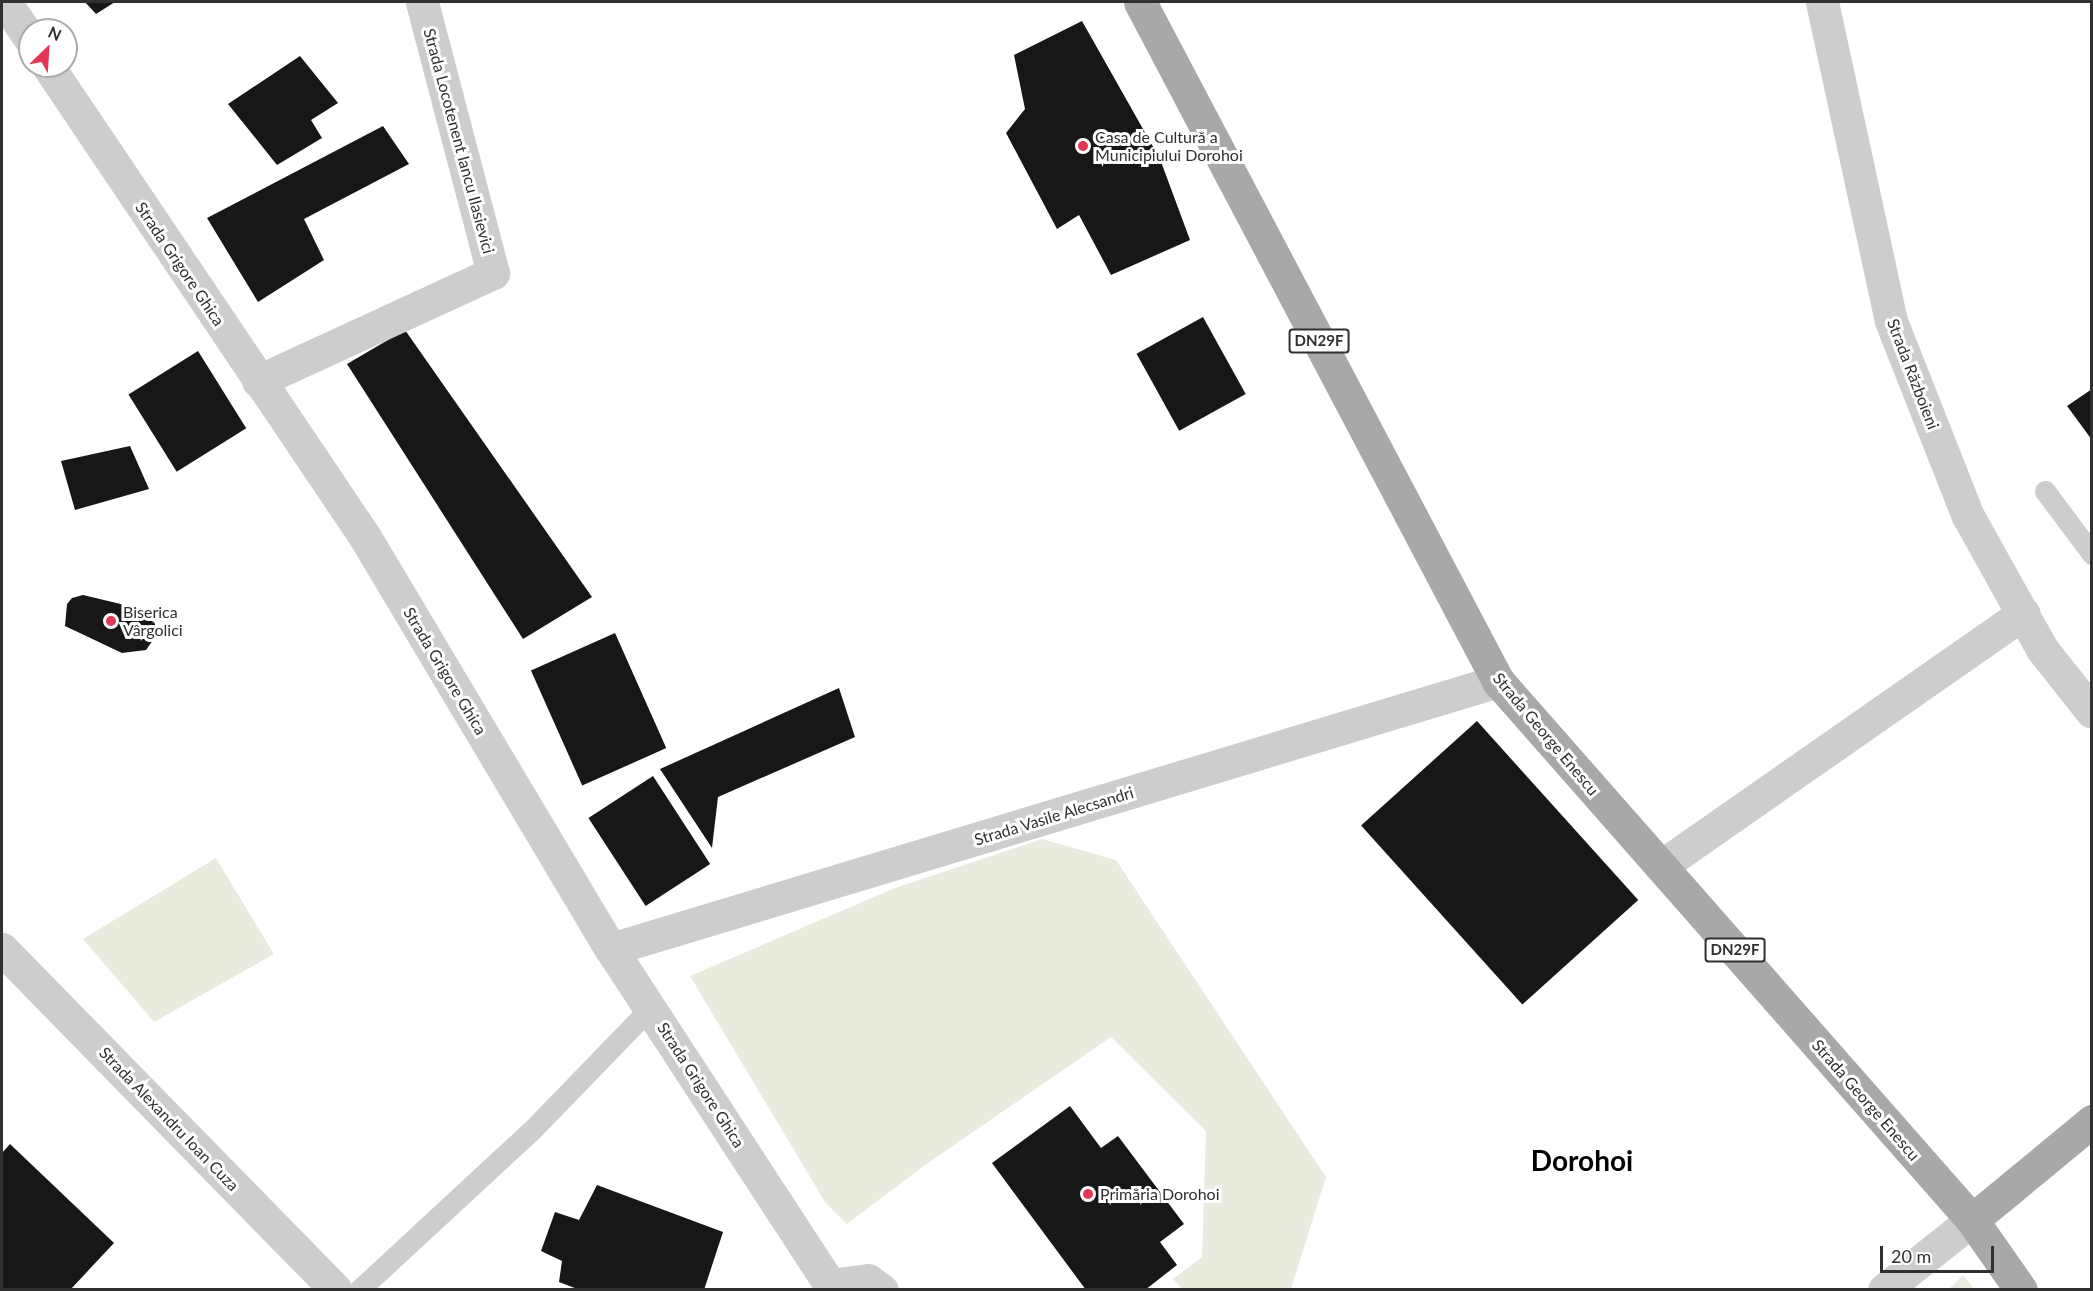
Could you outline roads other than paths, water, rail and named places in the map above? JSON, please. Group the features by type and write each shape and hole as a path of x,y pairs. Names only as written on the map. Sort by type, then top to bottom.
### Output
{"main road":[{"name":"Strada George Enescu","path":"1140,2 1498,681 1972,1220 2021,1290"},
{"path":"1972,1220 2091,1121"}],"street":[{"path":"5,2 18,21"},
{"name":"Strada Locotenent Iancu Ilasievici","path":"258,381 494,273 422,2"},
{"name":"Strada Războieni","path":"1822,2 1891,321 1968,516 2043,649 2091,712"},
{"name":"Strada Grigore Ghica","path":"56,78 365,537 611,949 651,1007 830,1287 868,1280 882,1290"},
{"path":"1661,866 2023,614"},
{"name":"Strada Vasile Alecsandri","path":"611,949 1498,681"},
{"name":"Strada Alexandru Ioan Cuza","path":"2,949 336,1290"},
{"path":"1884,1290 1972,1220"}],"lane":[{"path":"2045,491 2091,554"},
{"path":"359,1290 531,1131 651,1007"}],"place":[{"name":"Casa de Cultură a Municipiului Dorohoi","path":"1083,146"},
{"name":"Biserica Vârgolici","path":"111,621"},
{"name":"Primăria Dorohoi","path":"1088,1194"}],"district":[{"name":"Dorohoi","path":"1582,1160"}]}
